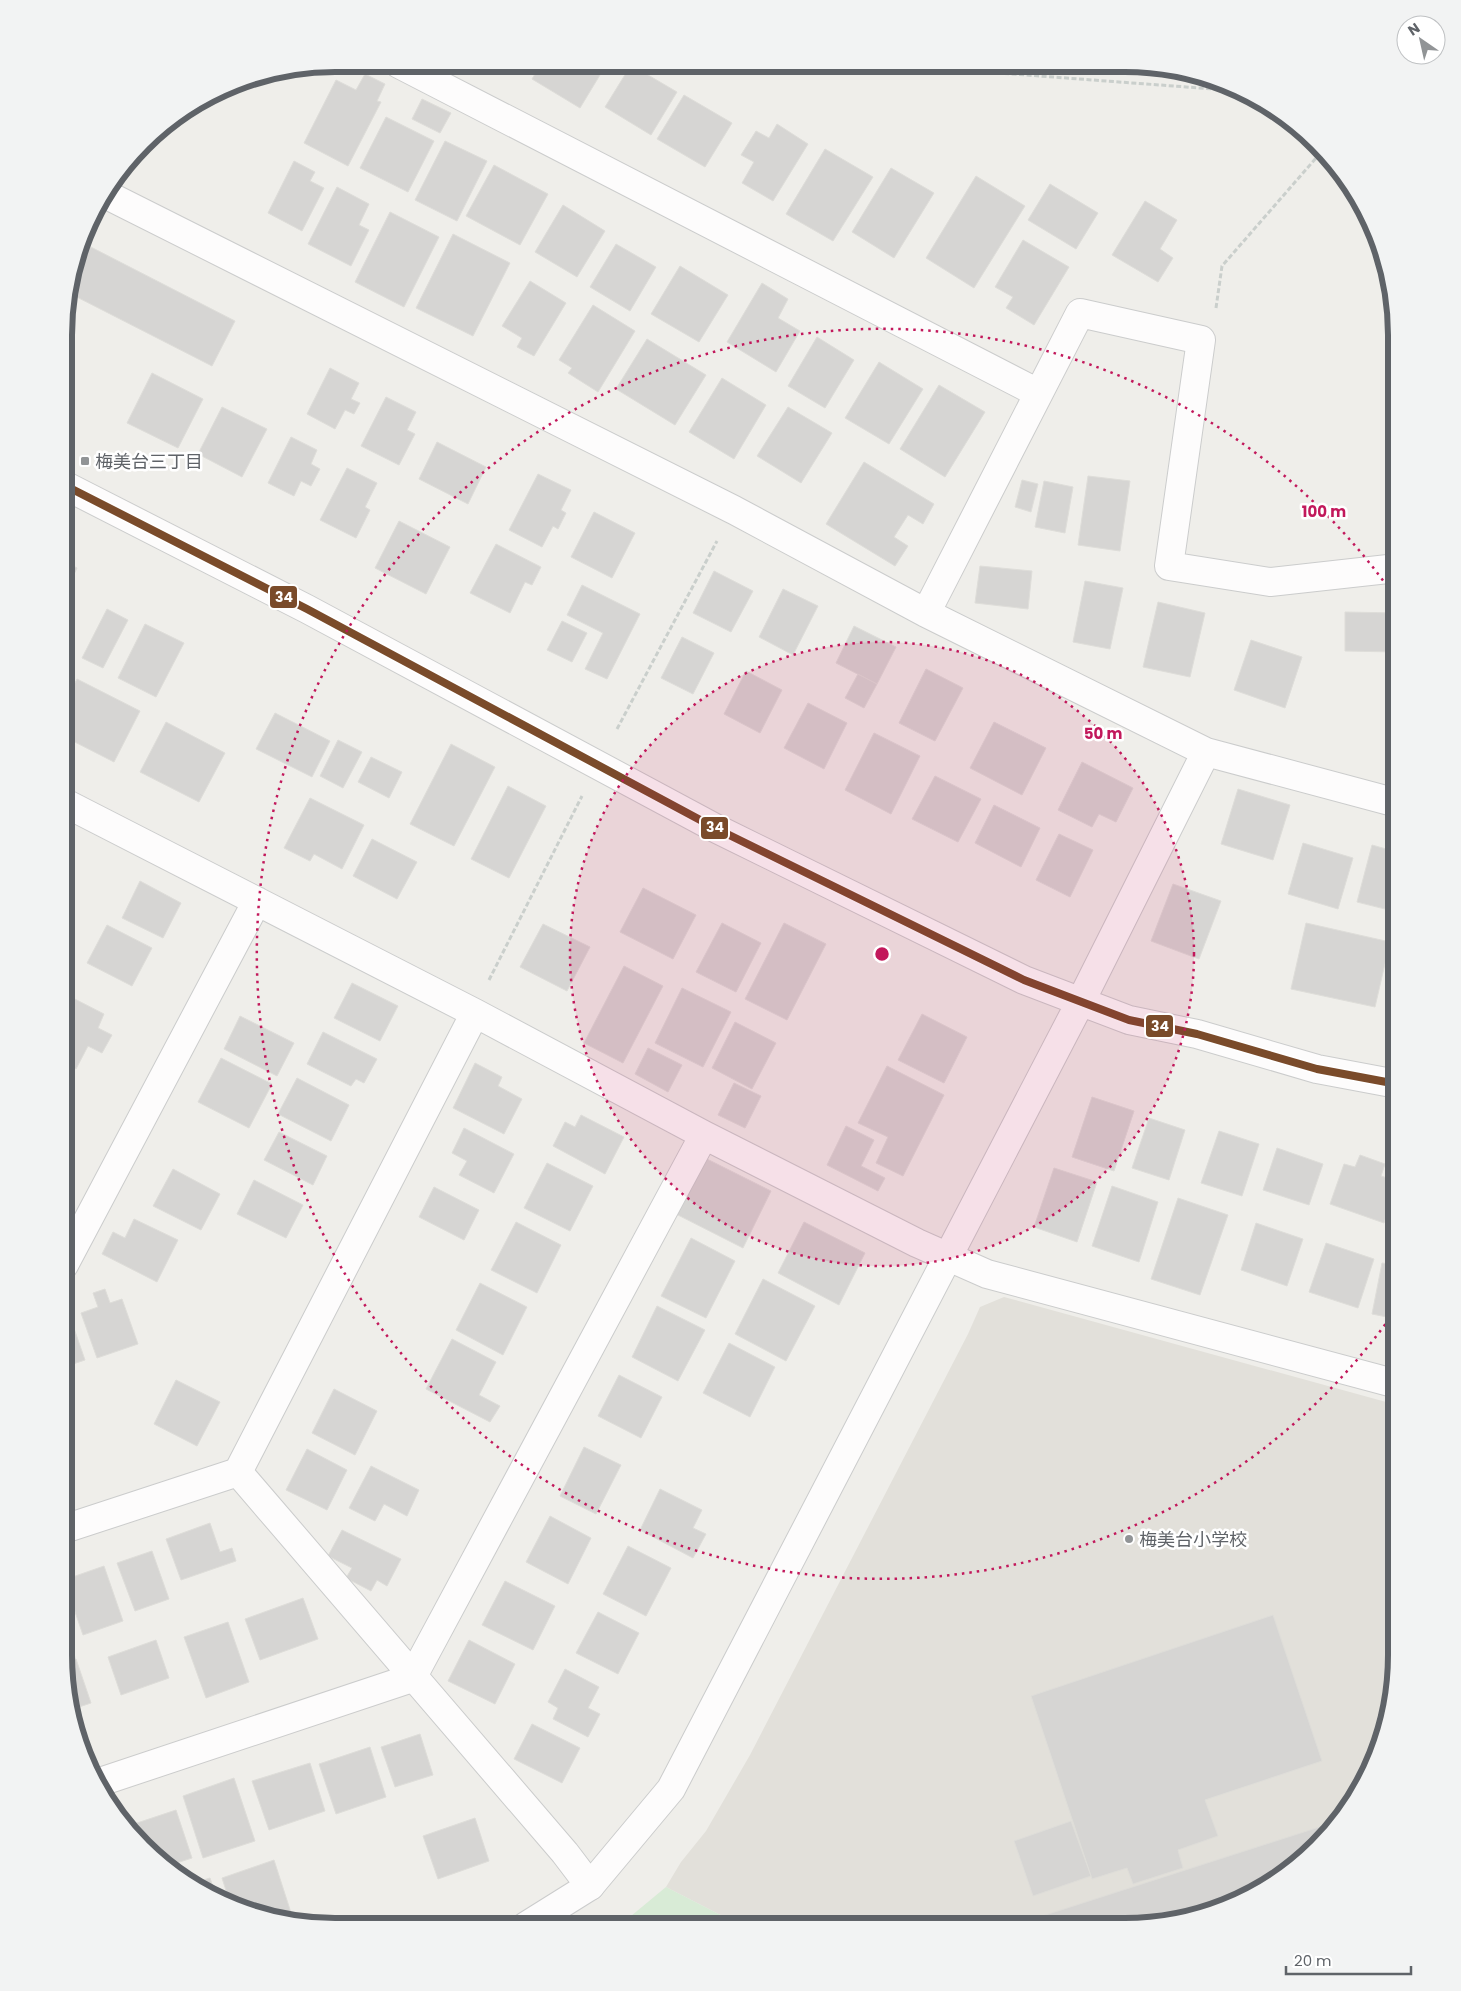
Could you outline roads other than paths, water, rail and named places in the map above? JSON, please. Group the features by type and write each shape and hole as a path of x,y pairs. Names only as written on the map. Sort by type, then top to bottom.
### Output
{"street":[{"path":"415,72 1038,393"},
{"path":"112,197 734,510 926,613 1206,752 1388,801"},
{"path":"926,613 1080,313 1201,340 1169,566 1270,582 1388,569"},
{"path":"72,489 307,610 717,829 1024,980 1129,1020 1197,1034 1317,1069 1388,1082"},
{"path":"539,1918 590,1886 671,1789 1081,1002 1206,752"},
{"path":"72,807 475,1013 704,1135 917,1243 987,1274 1388,1382"},
{"path":"72,1250 257,901"},
{"path":"72,1526 238,1472 475,1013"},
{"path":"105,1780 412,1678 704,1135"},
{"path":"238,1472 412,1678 565,1853 590,1886"}],"place":[{"name":"梅美台三丁目","path":"85,461"},
{"name":"梅美台小学校","path":"1129,1539"}]}
